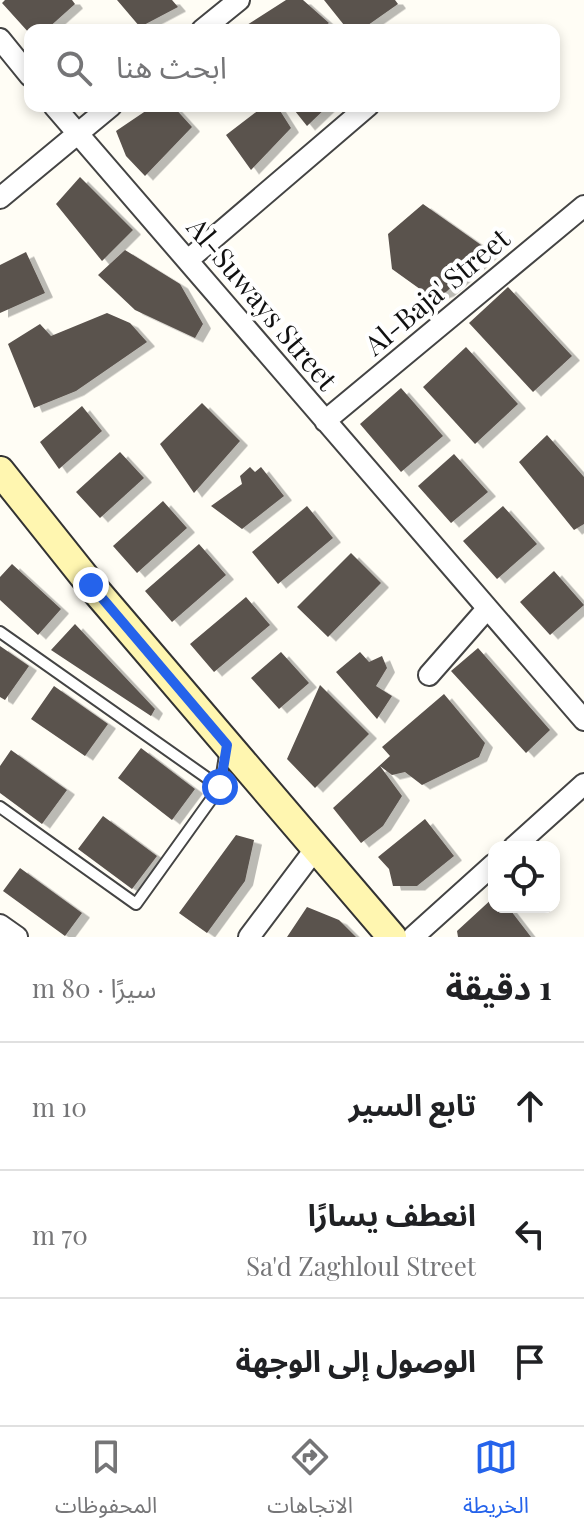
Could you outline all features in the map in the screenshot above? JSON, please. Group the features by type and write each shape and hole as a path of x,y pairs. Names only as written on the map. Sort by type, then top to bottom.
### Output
{"main road":[{"path":"0,471 227,745 392,937"}],"street":[{"path":"206,24 217,7 239,0"},
{"path":"0,39 24,69"},
{"name":"Al-Suways Street","path":"59,112 584,720"},
{"path":"0,198 104,112"},
{"path":"188,260 361,112"},
{"name":"Al-Baja' Street","path":"325,421 584,206"},
{"path":"429,675 486,610"},
{"path":"521,841 584,784"},
{"path":"249,937 316,848"},
{"path":"413,937 488,869"}],"lane":[{"path":"0,632 220,787"},
{"path":"0,807 136,904 220,787 227,745"}],"building":[{"path":"5,0 72,0 75,4 53,24 24,24 24,27 2,3"},
{"path":"117,0 172,0 178,7 146,24 137,24"},
{"path":"286,0 303,0 329,23 328,24 248,24"},
{"path":"324,0 395,0 398,4 370,24 343,24"},
{"path":"144,112 178,112 192,127 145,176 126,156 116,131"},
{"path":"256,112 281,112 291,128 251,170 226,135"},
{"path":"296,112 322,112 307,126"},
{"path":"80,177 133,230 102,261 56,204"},
{"path":"423,204 491,252 446,292 431,297 392,269 388,234"},
{"path":"125,250 180,284 203,324 195,338 135,310 98,275"},
{"path":"26,252 45,293 0,313 0,265"},
{"path":"508,287 572,356 533,392 469,323"},
{"path":"107,313 130,323 147,342 76,391 34,408 8,344 40,324 51,336"},
{"path":"466,347 518,404 475,444 423,387"},
{"path":"401,388 443,436 401,472 360,424"},
{"path":"202,403 240,441 194,493 160,444"},
{"path":"82,406 102,431 59,469 40,442"},
{"path":"547,435 584,477 584,524 574,530 519,462"},
{"path":"120,452 144,478 100,518 76,492"},
{"path":"454,454 488,492 451,523 418,486"},
{"path":"250,467 255,472 261,467 284,496 242,529 211,506 242,484 240,476"},
{"path":"163,501 187,528 137,573 113,546"},
{"path":"307,506 333,538 278,584 252,552"},
{"path":"503,506 537,544 497,579 463,541"},
{"path":"199,544 226,575 172,622 145,591"},
{"path":"351,553 381,583 328,637 297,607"},
{"path":"12,564 61,609 38,635 0,600 0,577"},
{"path":"554,571 584,605 550,635 520,602"},
{"path":"246,597 270,625 214,672 190,644"},
{"path":"75,624 155,709 151,716 51,650"},
{"path":"0,646 29,666 5,700 0,697"},
{"path":"478,648 550,730 526,753 451,671"},
{"path":"281,652 309,683 279,709 251,678"},
{"path":"360,652 369,662 382,656 387,668 376,686 392,696 377,719 336,672"},
{"path":"320,685 369,734 315,788 287,759"},
{"path":"54,686 108,724 85,756 31,719"},
{"path":"444,694 485,743 479,757 422,785 405,772 392,775 380,766 402,796 383,826 361,843 333,808 390,756 382,747"},
{"path":"141,748 195,789 172,820 118,778"},
{"path":"11,750 67,790 42,824 0,793 0,766"},
{"path":"103,816 157,856 132,889 78,849"},
{"path":"425,819 454,856 417,886 393,886 389,869 378,857"},
{"path":"236,835 254,840 245,881 207,933 179,913"},
{"path":"20,868 82,913 65,936 3,891"},
{"path":"488,903 488,913 513,913 531,937 458,937 457,931"},
{"path":"307,907 339,920 356,937 287,937"}],"route":[{"path":"91,585 227,745 220,787"}]}
